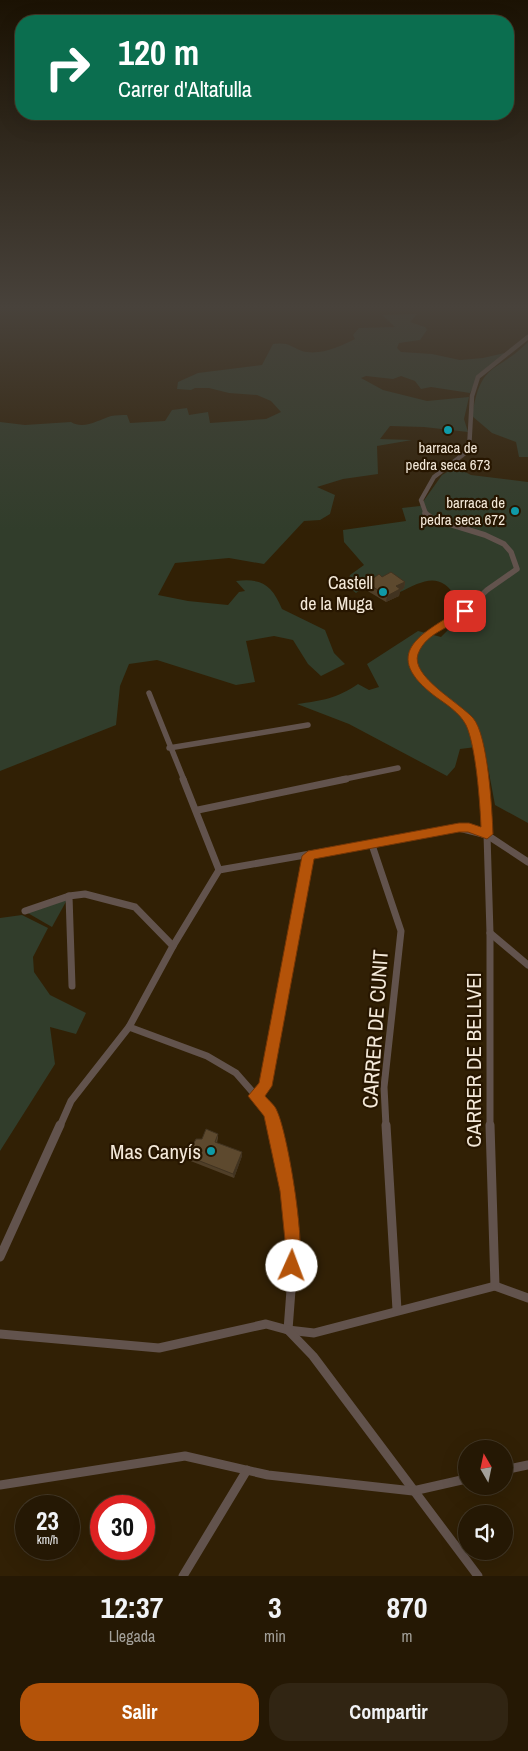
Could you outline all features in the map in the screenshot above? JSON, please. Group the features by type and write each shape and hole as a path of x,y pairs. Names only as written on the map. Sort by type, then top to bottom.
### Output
{"street":[{"name":"CARRER DE BELLVEI","path":"475,383 469,414 469,450 434,477 420,500 426,515 433,519 504,544 511,552 517,569 488,590 465,611 424,636 413,654 412,661 422,681 454,705 470,721 475,734 486,802 490,933 489,1108 495,1286"},
{"path":"148,692 169,748 198,810 220,870"},
{"path":"169,748 308,725"},
{"path":"198,810 398,768"},
{"path":"0,1257 71,1101 129,1027 174,946 220,870 459,828 469,828 487,834 528,862"},
{"name":"CARRER DE CUNIT","path":"372,844 401,931 384,1088 397,1310"},
{"path":"255,1096 265,1086 308,856"},
{"path":"24,911 69,896 85,894 135,907 174,946"},
{"path":"69,896 72,986"},
{"path":"490,933 528,965"},
{"path":"129,1027 206,1056 236,1073 271,1113 287,1191 294,1250 288,1330 314,1356 478,1576"},
{"path":"0,1334 158,1348 266,1324 288,1330 314,1333 495,1286 528,1298"},
{"path":"0,1485 185,1456 268,1475 413,1491 458,1481"},
{"path":"513,1468 528,1465"},
{"path":"183,1576 247,1470"}],"green space":[{"path":"178,383 369,383 383,390 427,401 469,397 464,419 468,432 424,427 390,426 380,439 412,440 377,446 378,474 343,479 317,487 335,495 330,514 320,520 304,521 264,564 229,558 175,563 158,595 188,601 228,605 239,592 245,591 236,581 259,582 270,589 282,609 325,630 334,653 345,664 321,676 308,664 293,640 274,636 246,641 255,682 236,685 157,660 129,664 120,686 116,725 0,771 0,422 25,425 71,422 86,425 111,416 125,415 127,415 130,423 165,421 172,410 187,408 189,415 208,412 210,423 266,419 281,412 271,401 257,395 229,393 209,388 177,389"},
{"path":"416,383 475,383 470,393 431,387 421,389"},
{"path":"482,383 528,383 528,457 519,457 516,442 492,433 472,416"},
{"path":"456,467 471,475 528,482 528,823 495,805 484,746 460,749 455,767 447,776 349,724 297,704 329,698 343,693 358,684 369,690 379,687 367,664 418,631 441,637 449,629 457,599 451,590 438,581 431,580 416,584 400,592 381,579 372,581 356,593 347,586 350,575 364,565 344,542 343,530 406,521 402,508 420,506 442,475"},
{"path":"68,898 52,927 26,912"},
{"path":"22,915 48,928 33,957 34,972 50,995 86,1013 76,1034 50,1027 55,1064 0,1151 0,918"}],"building":[{"path":"391,572 405,582 396,586 400,589 387,596 367,583 379,574 382,577"},
{"name":"Mas Canyís","path":"206,1129 218,1134 215,1142 242,1152 233,1174 187,1156 196,1139 202,1139"}],"place":[{"name":"barraca de pedra seca 673","path":"448,430"},
{"name":"barraca de pedra seca 672","path":"515,511"},
{"name":"Castell de la Muga","path":"383,592"},
{"name":"Mas Canyís","path":"211,1151"}],"route":[{"path":"292,1266 294,1250 287,1191 271,1113 255,1096 265,1086 308,856 439,830 469,828 487,834 486,802 478,766 475,734 470,721 454,705 417,676 412,661 413,654 424,636 465,611"}]}
